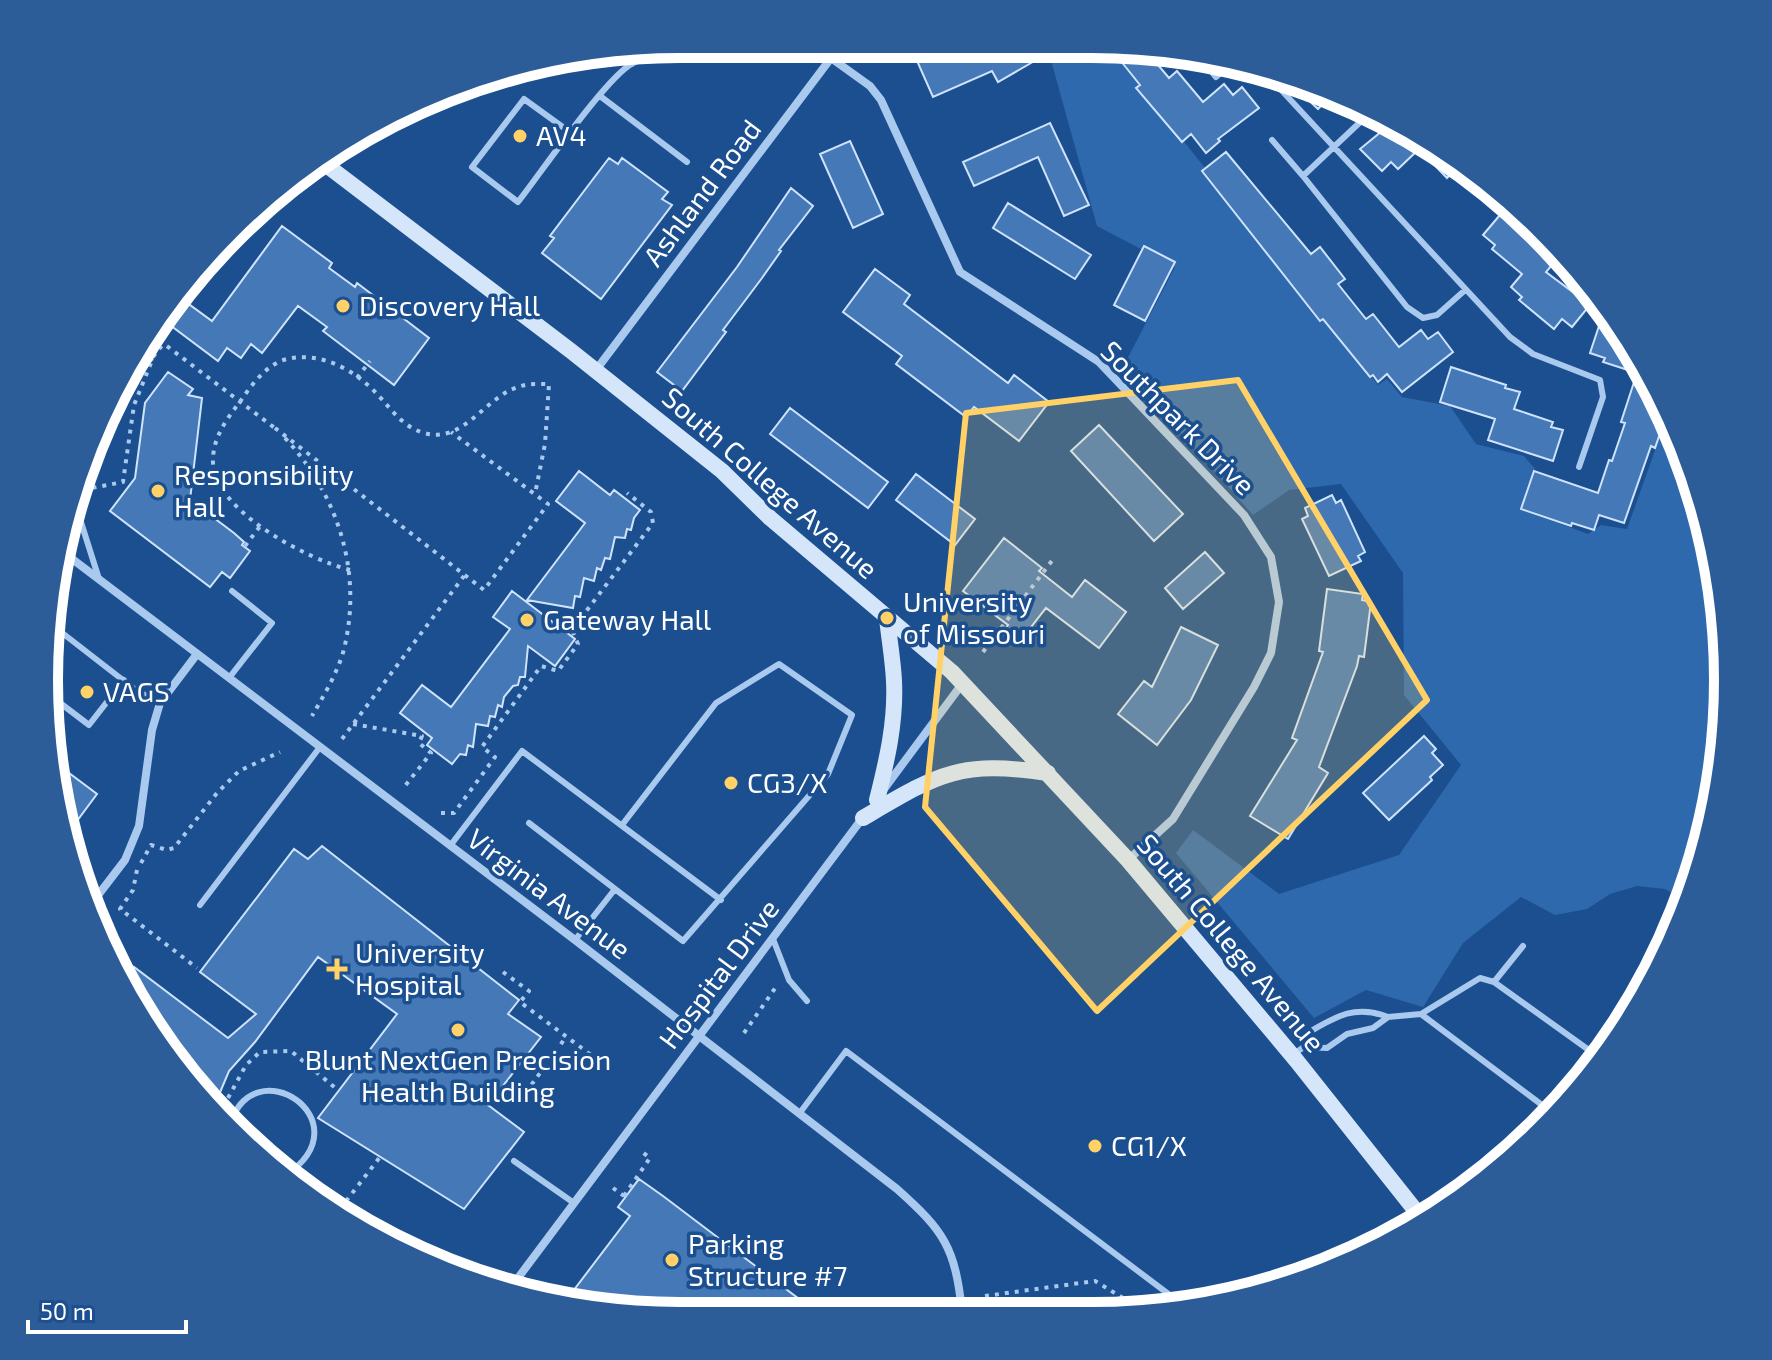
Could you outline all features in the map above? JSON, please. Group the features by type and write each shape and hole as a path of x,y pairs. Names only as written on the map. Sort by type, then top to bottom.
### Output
{"main road":[{"name":"South College Avenue","path":"329,167 596,370 722,471 770,518 963,684 1128,860 1298,1051 1416,1211"},
{"path":"877,800 890,748 893,719 894,679 887,618"},
{"path":"863,818 916,787 950,772 991,767 1048,773"}],"street":[{"name":"Ashland Road","path":"596,370 831,58"},
{"name":"Southpark Drive","path":"831,58 870,86 881,100 960,272 1099,362 1244,515 1271,557 1279,602 1271,653 1254,687 1173,819 1128,860"},
{"name":"Virginia Avenue","path":"70,558 575,940 923,1212 947,1242 958,1276 961,1302"},
{"path":"97,896 125,860 139,826 152,730 160,703 197,654"},
{"name":"Hospital Drive","path":"516,1280 963,684"}],"lane":[{"path":"571,133 524,99 472,167 518,202 600,96 632,64 650,59"},
{"path":"630,60 632,64"},
{"path":"1277,86 1510,337 1533,354 1600,380 1603,397 1579,467"},
{"path":"600,96 687,162"},
{"path":"1303,176 1363,120"},
{"path":"1272,140 1407,307 1423,318 1437,315 1464,291"},
{"path":"79,518 99,579"},
{"path":"229,678 272,623 232,591"},
{"path":"60,631 160,703"},
{"path":"529,823 683,941 828,774 852,715 779,664 716,703 622,825"},
{"path":"59,702 89,725 124,680"},
{"path":"200,905 320,747"},
{"path":"450,846 522,751 721,900"},
{"path":"575,940 615,889"},
{"path":"773,939 786,974 807,1001"},
{"path":"1494,982 1523,946"},
{"path":"1298,1051 1306,1034 1342,1013 1376,1012 1388,1017 1421,1014 1480,978 1494,982 1591,1051"},
{"path":"1421,1014 1544,1107"},
{"path":"1298,1051 1327,1048 1347,1034 1373,1028 1388,1017"},
{"path":"799,1114 846,1051 1172,1297"},
{"path":"235,1115 250,1096 263,1091 292,1095 303,1104 315,1130 308,1156 294,1168"},
{"path":"514,1161 574,1203"}],"path":[{"path":"159,340 484,590 548,504 451,432"},
{"path":"142,367 164,343"},
{"path":"350,570 327,564 261,525 229,500 215,475 213,461 221,427 240,401 272,366 282,360 298,356 326,359 376,392 396,417 426,434 451,432 497,398 518,387 549,384 545,444 535,494"},
{"path":"89,487 123,482 134,405 153,358"},
{"path":"357,378 370,361"},
{"path":"275,428 297,452 327,496 350,570 349,614 343,650 326,692 312,716"},
{"path":"441,813 454,813 495,757 482,747 541,666 558,671 578,644 572,630 653,523 651,512 627,493"},
{"path":"245,546 261,525"},
{"path":"983,652 1054,558"},
{"path":"342,739 464,576"},
{"path":"353,724 422,736 419,743 431,753 405,786"},
{"path":"197,968 120,909 133,890 138,868 151,845 167,850 174,848 217,793 239,771 280,752"},
{"path":"503,972 529,991 520,1002 603,1064"},
{"path":"744,1033 786,974"},
{"path":"504,1091 519,1102 566,1037"},
{"path":"227,1100 246,1065 260,1052 291,1051 339,1091"},
{"path":"613,1188 625,1196 650,1158 641,1151"},
{"path":"344,1203 380,1157"},
{"path":"985,1296 1095,1281 1123,1298"}],"highlighted area":[{"path":"1238,380 1427,700 1097,1011 925,807 966,413"}],"shaded area":[{"path":"1048,58 1118,59 1378,385 1387,379 1402,397 1450,406 1476,444 1524,456 1535,469 1520,509 1588,534 1601,525 1627,529 1662,431 1693,519 1709,599 1713,639 1713,721 1709,761 1693,841 1675,895 1665,889 1637,886 1610,894 1587,909 1555,915 1521,897 1463,943 1423,1007 1366,990 1314,1018 1176,853 1193,830 1279,894 1399,855 1461,765 1404,695 1403,573 1341,484 1289,490 1253,515 1123,367 1175,267 1097,226"}],"building":[{"path":"916,58 1038,59 998,82 992,71 933,97"},
{"path":"1119,59 1155,61 1169,78 1177,71 1203,102 1224,84 1233,95 1242,87 1259,108 1218,139 1220,141 1206,153 1191,134 1182,142 1136,88 1140,85"},
{"path":"1303,95 1324,103 1318,109"},
{"path":"1050,123 1089,205 1064,216 1038,157 974,186 963,162"},
{"path":"1383,130 1418,150 1398,169 1391,162 1382,171 1360,149"},
{"path":"850,141 883,214 853,228 820,154"},
{"path":"1226,152 1311,254 1320,247 1345,279 1338,284 1366,319 1373,314 1399,347 1421,330 1428,339 1438,332 1453,352 1402,392 1387,374 1378,382 1373,375 1370,377 1323,319 1320,321 1202,171"},
{"path":"1424,154 1452,173 1447,178"},
{"path":"609,158 618,164 622,158 668,192 662,199 672,205 601,299 542,253 554,238 550,236"},
{"path":"791,188 813,206 682,391 657,372 737,267"},
{"path":"1008,203 1091,255 1075,279 993,228"},
{"path":"1502,212 1532,240 1554,263 1546,272 1589,306 1572,327 1562,319 1554,329 1519,300 1522,297 1511,287 1522,274 1492,249 1495,245 1483,235"},
{"name":"Discovery Hall","path":"282,226 332,263 329,268 355,287 357,283 429,338 394,385 323,331 327,327 298,306 262,353 251,344 241,358 227,348 218,361 170,325 186,302 212,321"},
{"path":"1144,246 1175,262 1145,321 1114,305"},
{"path":"875,269 910,295 904,304 1008,383 1014,375 1049,402 1019,441 974,407 966,417 896,364 902,356 843,312"},
{"path":"1600,322 1632,371 1603,362 1605,358 1590,353"},
{"path":"1451,367 1520,392 1514,409 1553,422 1551,427 1563,430 1553,461 1488,440 1495,419 1440,402"},
{"name":"Responsibility Hall","path":"168,372 193,389 188,395 202,398 190,500 234,533 250,551 230,578 222,572 210,587 110,511 135,478 145,403"},
{"path":"1636,378 1661,430 1655,448 1651,446 1624,523 1599,515 1594,530 1572,523 1571,526 1521,509 1534,471 1598,493 1625,423 1621,422"},
{"path":"790,408 888,482 868,508 770,434"},
{"path":"1099,425 1183,514 1154,541 1071,451"},
{"path":"579,471 610,495 614,490 640,510 631,530 627,529 625,538 615,537 610,559 605,558 601,570 597,568 594,581 584,578 580,597 575,596 573,608 527,600 585,523 556,501"},
{"path":"916,474 975,519 955,545 896,500"},
{"path":"1332,495 1336,503 1341,500 1365,552 1358,556 1361,561 1329,576 1302,519 1308,516 1305,508"},
{"path":"1004,538 1072,597 1085,580 1126,612 1099,648 1046,608 1017,645 1002,633 1008,625 963,591"},
{"path":"1205,552 1224,573 1183,609 1165,588"},
{"path":"1327,589 1363,594 1362,600 1371,602 1364,657 1359,656 1319,767 1328,773 1288,839 1250,816 1297,740 1292,738 1323,652 1319,651"},
{"path":"512,591 575,639 555,666 528,646 525,677 520,677 518,685 513,686 504,697 495,717 490,716 488,726 476,724 473,747 468,745 466,755 460,754 452,764 427,745 432,738 400,713 422,685 451,707 510,629 493,617"},
{"path":"1181,627 1218,645 1191,700 1157,745 1118,714 1144,681 1152,687"},
{"path":"1424,736 1436,749 1432,753 1443,765 1430,777 1432,780 1389,820 1363,793"},
{"path":"65,770 97,794 75,824"},
{"name":"Blunt NextGen Precision Health Building","path":"322,846 519,1000 508,1014 541,1037 488,1105 524,1132 464,1209 318,1118 397,1014 318,957 255,1042 229,1071 218,1097 163,1026 131,972 134,967 228,1038 256,1014 200,972 294,849 308,859"},
{"name":"Parking Structure #7","path":"639,1179 803,1302 639,1301 572,1292 630,1216 618,1207"}],"place":[{"name":"AV4","path":"520,136"},
{"name":"Discovery Hall","path":"343,306"},
{"name":"Responsibility Hall","path":"158,491"},
{"name":"University of Missouri","path":"887,618"},
{"name":"Gateway Hall","path":"527,620"},
{"name":"VAGS","path":"87,692"},
{"name":"CG3/X","path":"731,783"},
{"name":"University Hospital","path":"337,969"},
{"name":"Blunt NextGen Precision Health Building","path":"458,1030"},
{"name":"CG1/X","path":"1095,1146"},
{"name":"Parking Structure #7","path":"672,1260"}]}
